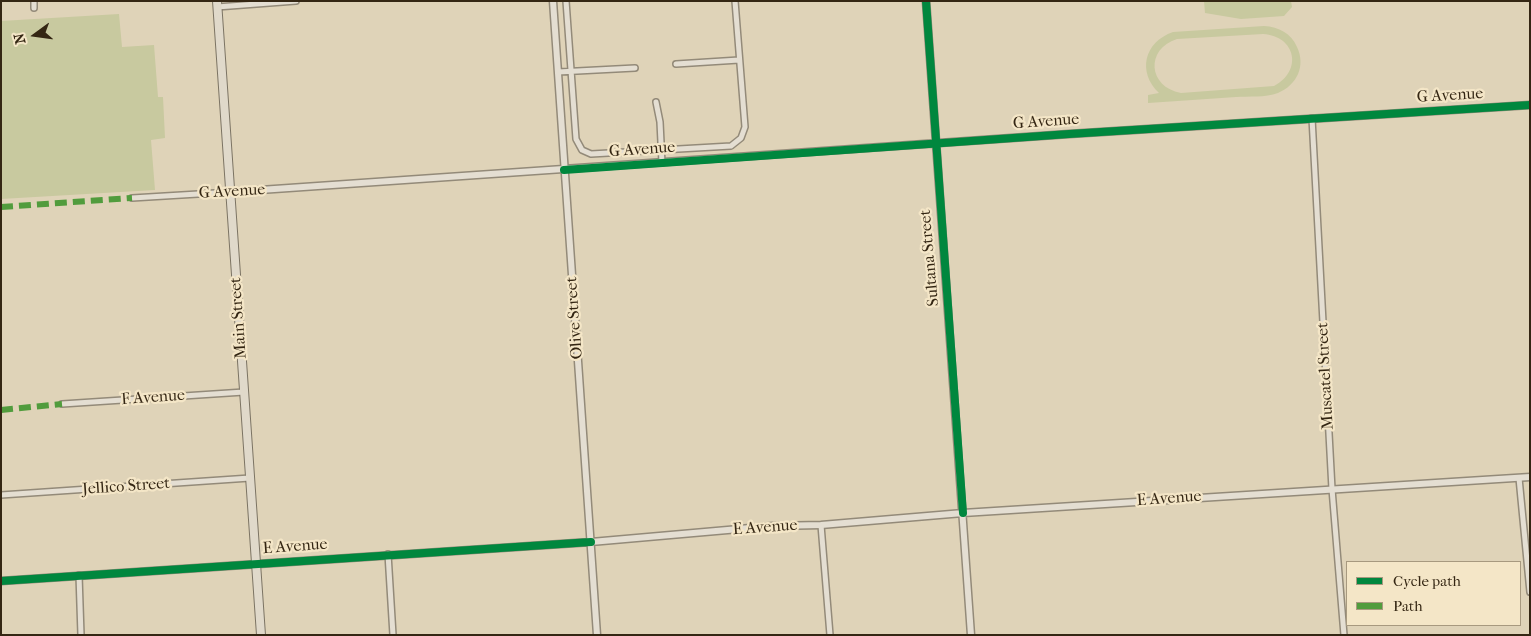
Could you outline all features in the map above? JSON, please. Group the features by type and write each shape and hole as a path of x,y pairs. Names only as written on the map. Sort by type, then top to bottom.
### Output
{"main road":[{"name":"Main Street","path":"217,4 261,635"}],"street":[{"path":"34,1 34,8"},
{"path":"217,4 296,1"},
{"name":"Olive Street","path":"553,1 597,635"},
{"path":"566,1 576,139 582,150 592,154 731,146 741,138 745,127 735,1"},
{"name":"Sultana Street","path":"926,1 971,635"},
{"path":"676,64 739,60"},
{"path":"558,72 635,68"},
{"path":"656,102 660,122 662,162"},
{"name":"G Avenue","path":"132,198 1530,104"},
{"name":"Muscatel Street","path":"1312,118 1332,489 1344,635"},
{"name":"F Avenue","path":"62,404 244,392"},
{"name":"E Avenue","path":"1,581 591,542 773,526 821,525 963,513 1530,477"},
{"name":"Jellico Street","path":"1,495 250,478"},
{"path":"1519,478 1530,592"},
{"path":"821,525 830,635"},
{"path":"388,554 393,635"},
{"path":"78,575 81,635"}],"green space":[{"path":"1204,1 1291,1 1292,7 1284,16 1241,19 1205,13"},
{"path":"119,14 122,47 154,45 158,97 163,97 165,138 151,140 155,190 1,199 1,21"},
{"path":"1264,26 1275,28 1288,34 1294,42 1300,54 1300,68 1295,80 1285,90 1268,96 1148,103 1148,95 1159,93 1152,85 1148,76 1147,58 1155,43 1173,32","holes":["1263,34 1274,36 1289,47 1292,55 1289,72 1283,80 1274,86 1181,93 1170,89 1157,76 1155,68 1159,51 1177,39"]}],"marked path":[{"path":"1,207 132,198"},
{"path":"1,410 62,404"}],"cycle path":[{"path":"926,1 963,513"},
{"path":"564,170 1069,134 1530,105"},
{"path":"1,581 591,542"}]}
